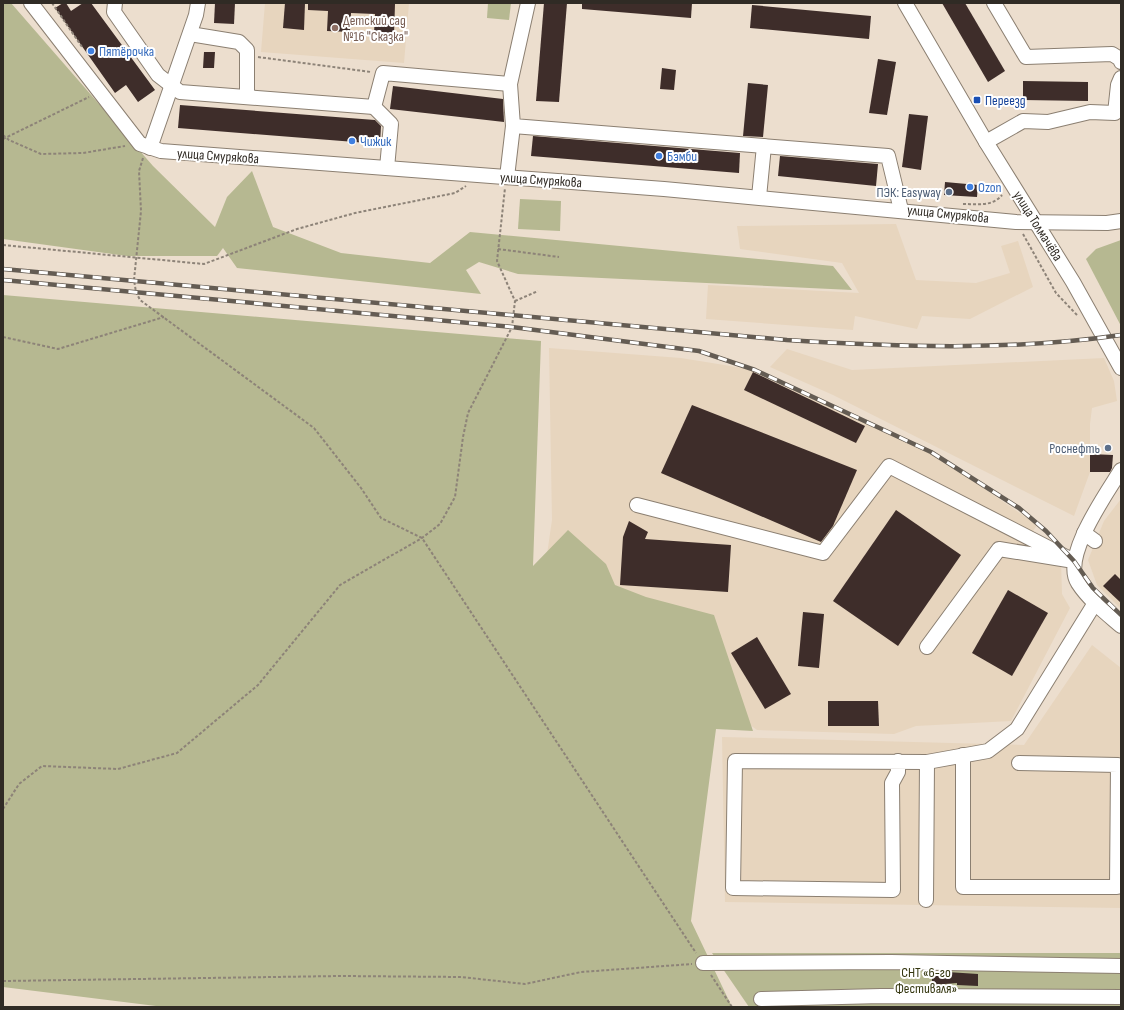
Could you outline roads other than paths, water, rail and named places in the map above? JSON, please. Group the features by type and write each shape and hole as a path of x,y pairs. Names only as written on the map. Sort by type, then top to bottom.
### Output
{"street":[{"path":"31,3 146,146 171,86 190,34 198,3"},
{"path":"115,3 114,12 158,75 180,92 374,107 391,124 387,168"},
{"path":"507,177 513,126 510,84 528,3"},
{"name":"улица Толмачёва","path":"905,3 986,142 1073,282 1121,368"},
{"path":"994,3 1026,57 1112,54 1120,59 1121,62"},
{"path":"190,34 239,42 247,50 247,97"},
{"path":"374,107 383,73 510,84"},
{"path":"986,142 1023,121 1048,122 1090,112 1118,113 1118,85 1121,78"},
{"path":"513,126 888,156 901,210"},
{"name":"улица Смурякова","path":"146,146 161,152 760,197 1035,222 1107,223 1121,221"},
{"path":"760,197 764,146"},
{"path":"636,505 823,554 889,466 1074,560"},
{"path":"1121,470 1090,537 1074,560 1077,582 1095,604 1121,626"},
{"path":"927,647 999,549 1074,560"},
{"path":"898,761 898,772 892,783 893,890 733,888 735,761 898,761 927,762 988,751 1017,729 1095,604"},
{"path":"963,755 963,887 1117,887 1118,765 1019,763"},
{"path":"926,900 927,762"},
{"path":"703,963 891,962 1121,966"},
{"path":"761,999 881,996 1121,997"}],"railway":[{"path":"3,269 787,340 912,346 954,346 1038,344 1121,335"},
{"path":"3,280 512,327 699,351 755,370 931,452 1019,508 1046,531 1074,561 1093,588 1121,615"}],"place":[{"name":"Детский сад №16 \"Сказка\"","path":"335,28"},
{"name":"Пятёрочка","path":"91,51"},
{"name":"Переезд","path":"977,100"},
{"name":"Чижик","path":"352,141"},
{"name":"Бэмби","path":"659,156"},
{"name":"Ozon","path":"970,187"},
{"name":"ПЭК: Easyway","path":"949,192"},
{"name":"Роснефть","path":"1108,448"}],"park label":[{"name":"СНТ «6-го Фестиваля»","path":"926,980"}]}
